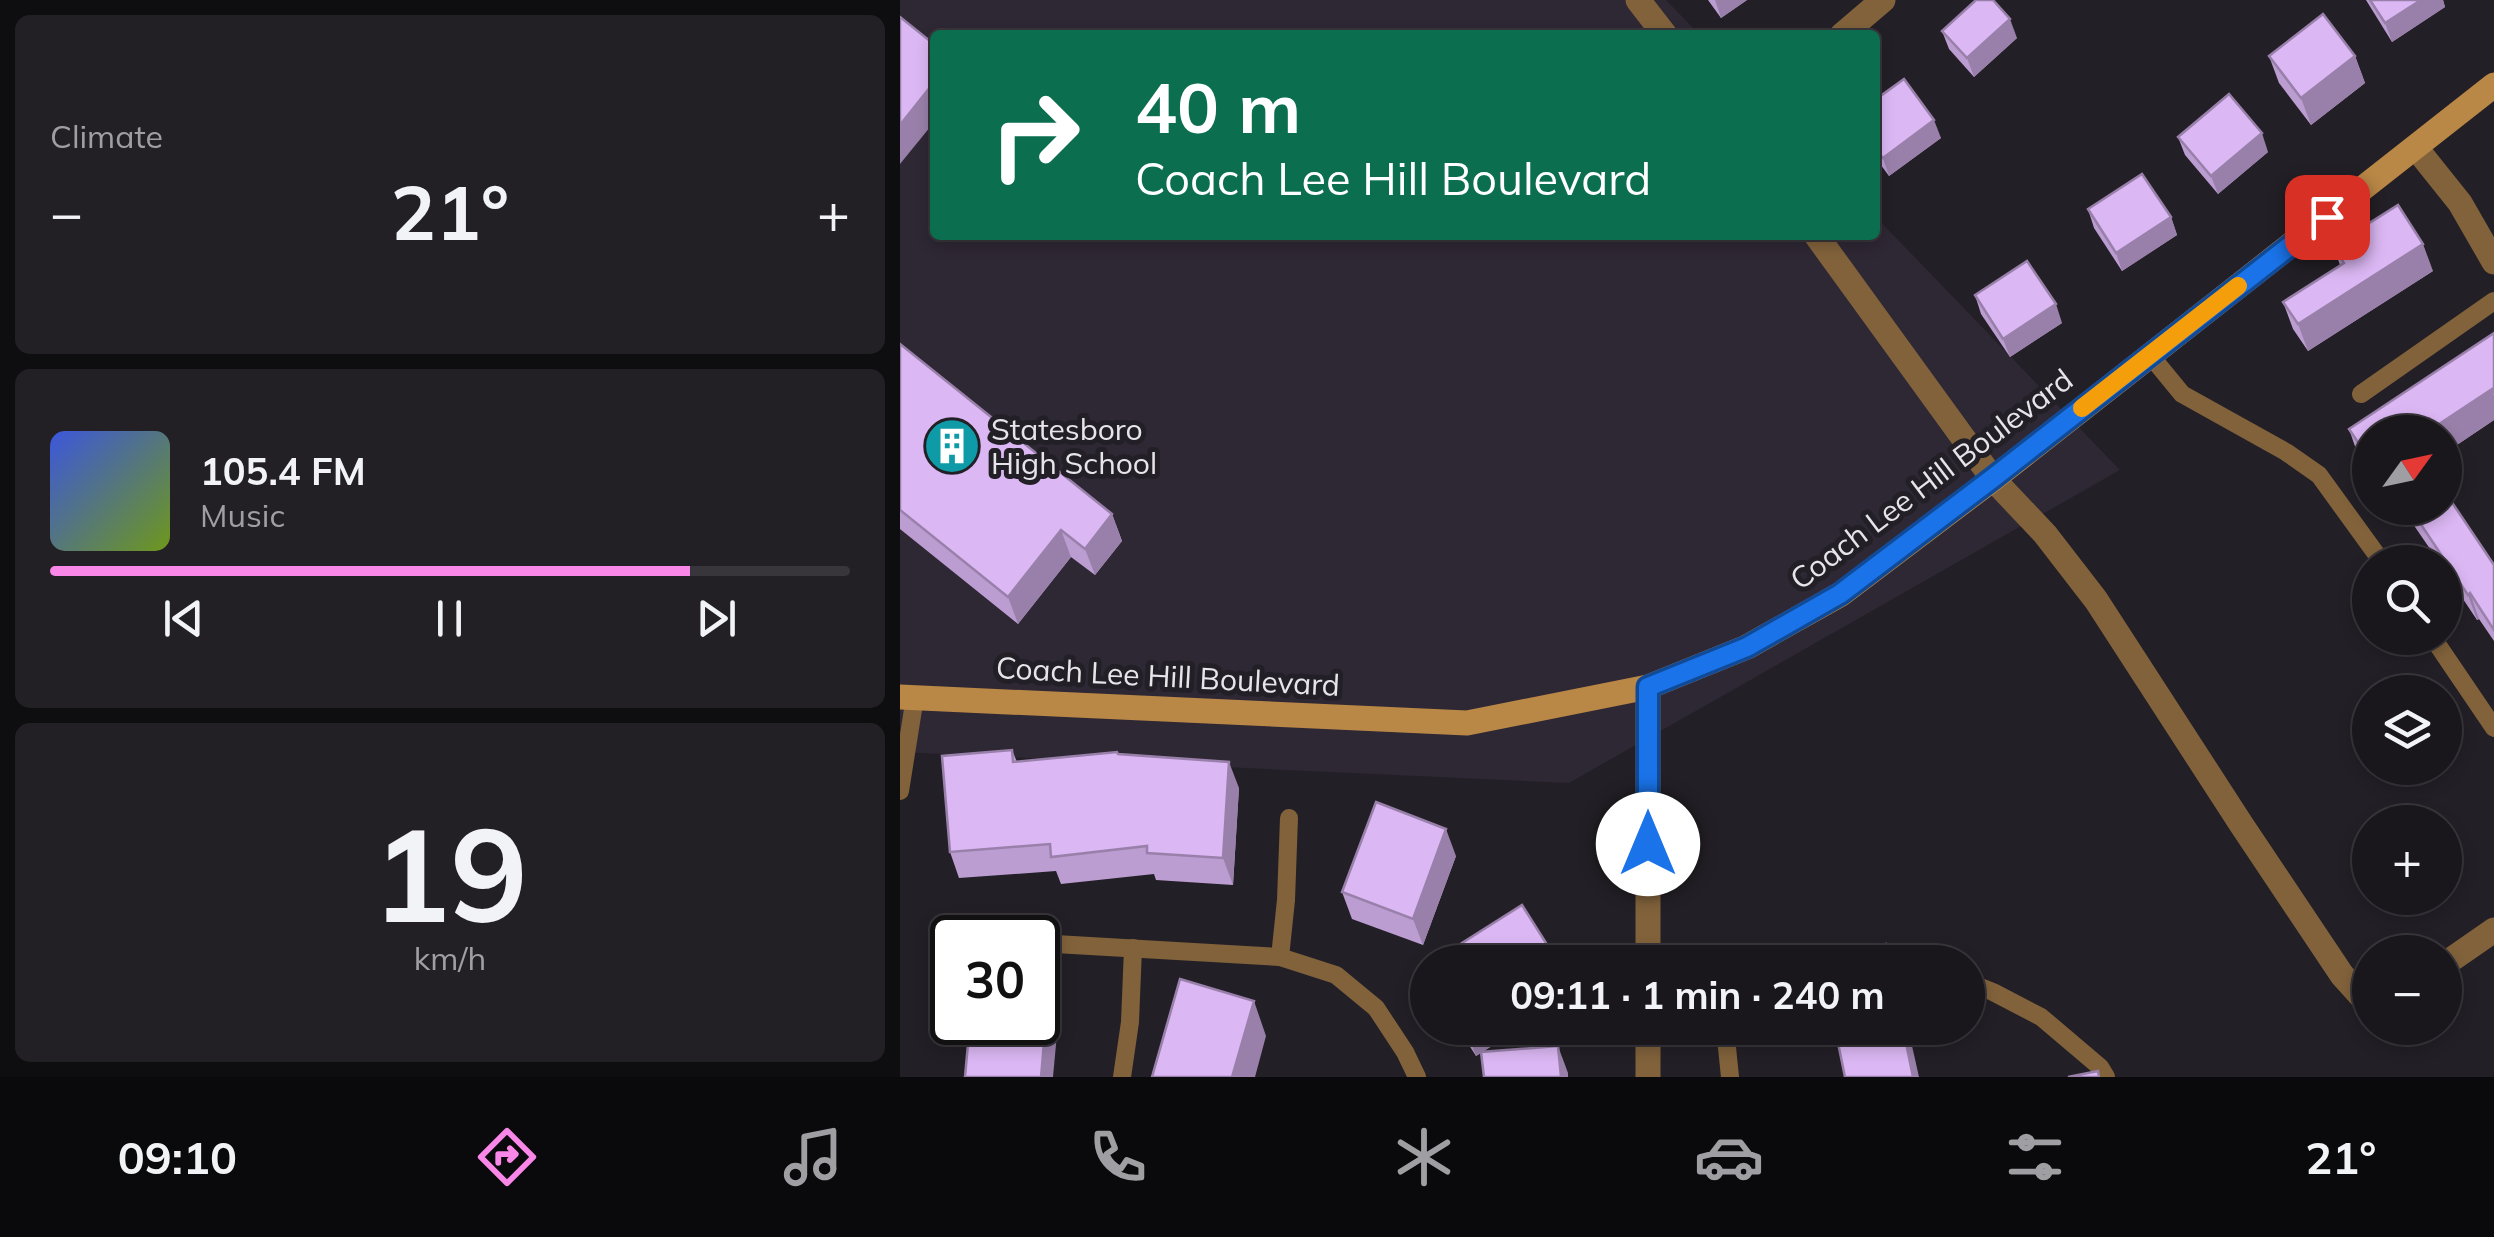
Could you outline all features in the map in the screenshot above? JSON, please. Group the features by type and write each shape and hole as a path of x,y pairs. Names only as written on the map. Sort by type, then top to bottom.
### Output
{"street":[{"path":"1638,0 1661,30"},
{"path":"1848,30 1883,0"},
{"name":"Coach Lee Hill Boulevard","path":"907,697 1466,723 1648,687 1747,647 1840,594 2494,86"},
{"path":"2416,148 2460,203 2494,262"},
{"path":"1820,240 1993,478 2046,534 2096,600 2352,986"},
{"path":"1648,687 1648,945"},
{"path":"2462,952 2494,930"},
{"path":"1648,1045 1648,1077"}],"lane":[{"path":"2360,394 2494,302"},
{"path":"2150,355 2182,394 2319,474 2370,545"},
{"path":"2445,655 2494,728"},
{"path":"900,791 907,697"},
{"path":"1280,958 1290,818"},
{"path":"1060,944 1280,958 1336,974 1376,1008 1417,1077"},
{"path":"1122,1077 1134,948"},
{"path":"1985,989 2041,1017 2100,1067 2106,1077"},
{"path":"1727,1045 1730,1077"}],"shaded area":[{"path":"900,0 1666,0 1695,30 930,30 930,240 1880,240 1880,221 2120,470 1569,783 900,752"}],"building":[{"path":"1976,0 1993,0 2010,19 1967,58 1942,31"},
{"path":"2370,0 2421,0 2385,23"},
{"path":"2323,14 2355,56 2301,98 2269,56"},
{"path":"900,17 930,41 930,87 900,125"},
{"path":"1904,79 1934,120 1883,158 1880,154 1880,96"},
{"path":"2229,94 2262,133 2211,176 2178,137"},
{"path":"2142,174 2171,217 2116,253 2088,209"},
{"path":"2398,205 2423,244 2298,324 2283,302 2344,263 2333,246"},
{"path":"2027,261 2056,304 2003,339 1975,295"},
{"path":"2494,333 2494,393 2492,389 2453,415 2370,415"},
{"name":"Statesboro High School","path":"900,344 1112,514 1085,549 1061,530 1008,597 900,510"},
{"path":"2462,517 2494,565 2494,630 2462,586 2462,545 2435,545 2421,525 2462,525"},
{"path":"1012,750 1013,762 1117,752 1229,762 1223,858 1147,853 1147,846 1051,857 1050,844 950,852 942,756"},
{"path":"1376,802 1446,829 1413,919 1342,892"},
{"path":"1522,905 1547,945 1459,945"},
{"path":"1180,979 1254,1001 1232,1077 1152,1077"},
{"path":"968,1045 1044,1045 1041,1077 965,1077"},
{"path":"1838,1045 1906,1045 1913,1077 1845,1077"},
{"path":"1558,1046 1561,1077 1484,1077 1481,1052"},
{"path":"2098,1071 2099,1077 2068,1077"}],"slow traffic":[{"path":"2082,408 2238,286"}],"place":[{"name":"Statesboro High School","path":"952,446"}],"route":[{"path":"1648,844 1648,687 1747,647 1840,594 2327,217"}]}
